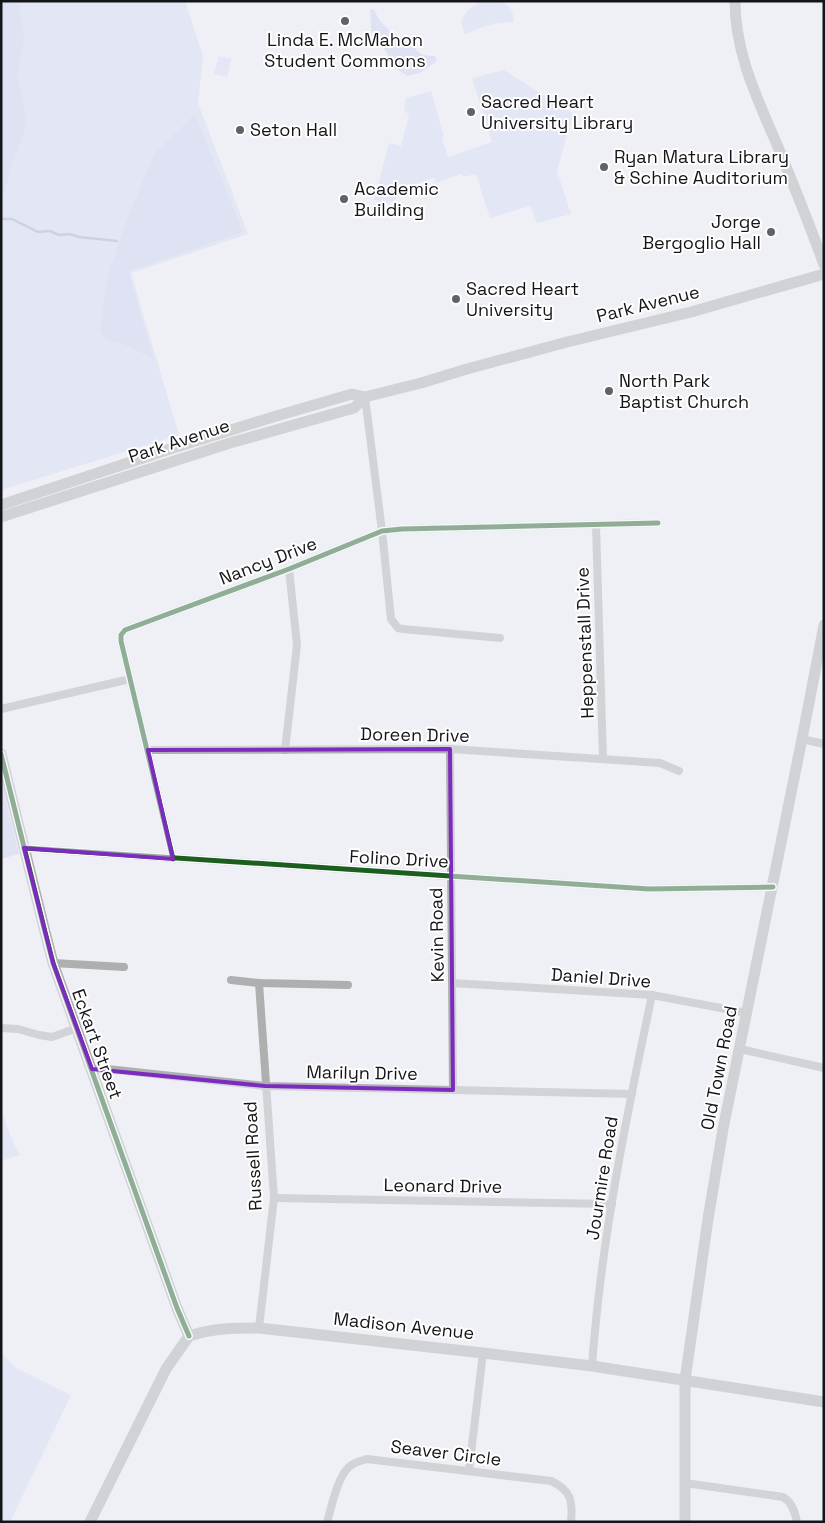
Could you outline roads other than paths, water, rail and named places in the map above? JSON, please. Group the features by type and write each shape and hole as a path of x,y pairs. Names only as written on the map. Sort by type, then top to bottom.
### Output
{"main road":[{"path":"735,1 737,33 746,69 824,265"},
{"name":"Park Avenue","path":"1,505 173,448 352,394 365,397 421,383 567,342 691,312 824,274"},
{"name":"Park Avenue","path":"1,517 180,459 354,408 365,397"},
{"path":"173,448 180,459"},
{"name":"Old Town Road","path":"685,1522 685,1380 708,1219 724,1129 824,625"},
{"name":"Eckart Street","path":"1,754 54,963 177,1308 189,1336"},
{"name":"Madison Avenue","path":"189,1336 228,1327 259,1328 592,1366 824,1402"},
{"path":"90,1522 166,1369 189,1336"}],"street":[{"path":"365,397 391,619 398,628 500,638"},
{"name":"Nancy Drive","path":"173,859 121,641 121,635 125,630 289,569 382,531 658,523"},
{"name":"Heppenstall Drive","path":"596,525 603,759"},
{"path":"285,750 296,645 289,569"},
{"path":"1,709 130,679"},
{"path":"802,739 824,744"},
{"name":"Doreen Drive","path":"148,750 450,749 660,763 679,771"},
{"name":"Kevin Road","path":"450,749 453,1090"},
{"name":"Folino Drive","path":"24,848 649,889 773,887"},
{"path":"54,963 124,967"},
{"path":"231,980 259,983 348,985"},
{"name":"Russell Road","path":"259,983 274,1198 259,1328"},
{"name":"Daniel Drive","path":"452,983 652,995 748,1013"},
{"name":"Jourmire Road","path":"592,1366 596,1311 612,1204 623,1136 652,995"},
{"path":"1,1028 18,1029 52,1037 77,1028"},
{"path":"740,1049 824,1068"},
{"name":"Marilyn Drive","path":"92,1069 265,1086 632,1094"},
{"name":"Leonard Drive","path":"274,1198 612,1204"},
{"path":"469,1470 483,1353"},
{"name":"Seaver Circle","path":"327,1522 344,1474 349,1467 358,1461 367,1459 550,1481 560,1486 570,1499 572,1510 571,1522"},
{"path":"685,1482 783,1497 792,1505 797,1522"}],"waterway":[{"path":"1,219 12,219 38,232 50,231 59,235 69,234 79,237 117,241"}],"place":[{"name":"Linda E. McMahon Student Commons","path":"345,21"},
{"name":"Sacred Heart University Library","path":"471,112"},
{"name":"Seton Hall","path":"240,130"},
{"name":"Ryan Matura Library & Schine Auditorium","path":"604,167"},
{"name":"Academic Building","path":"344,199"},
{"name":"Jorge Bergoglio Hall","path":"771,232"},
{"name":"Sacred Heart University","path":"456,299"},
{"name":"North Park Baptist Church","path":"609,391"}]}
